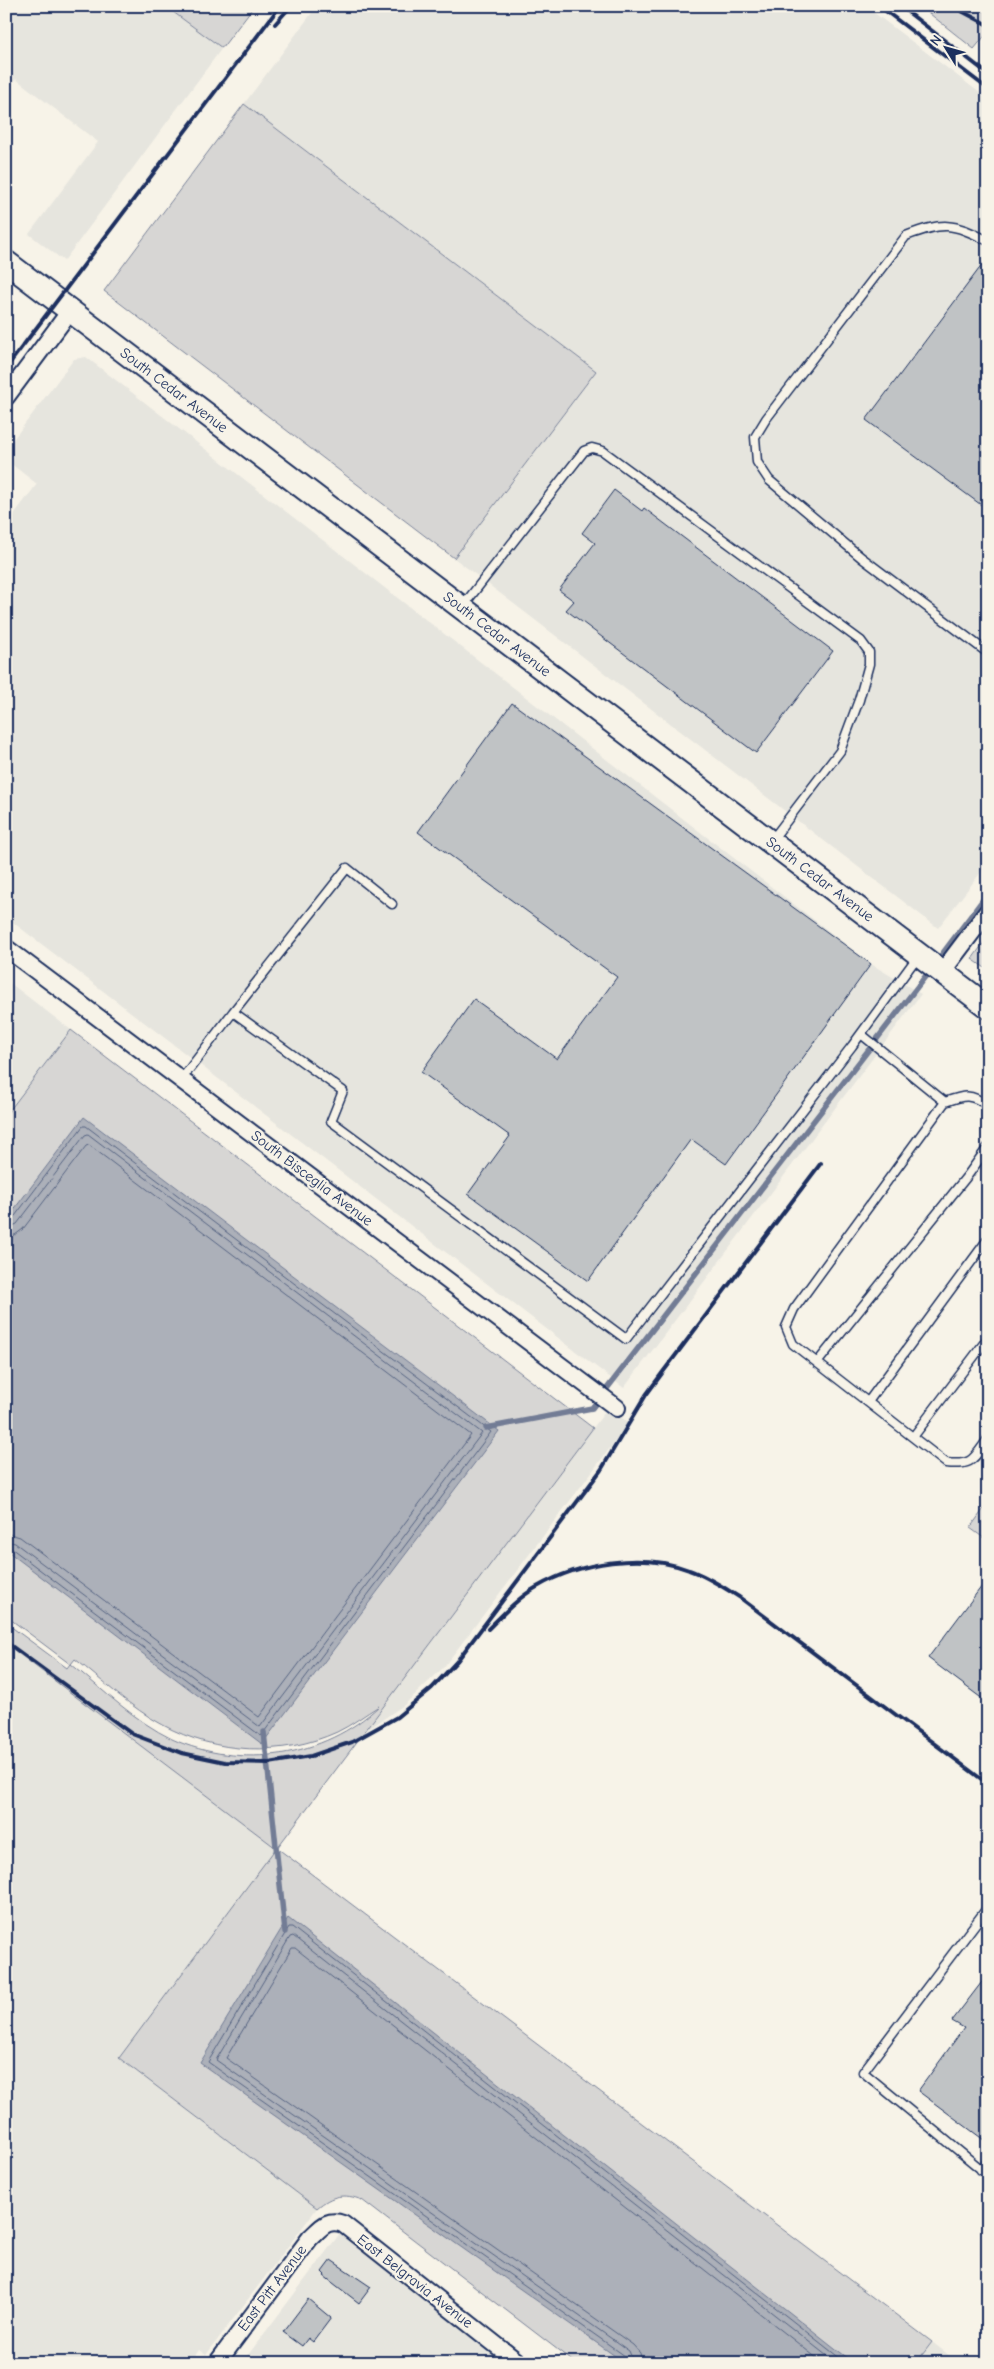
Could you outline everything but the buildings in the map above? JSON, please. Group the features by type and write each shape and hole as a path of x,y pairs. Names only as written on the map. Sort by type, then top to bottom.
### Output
{"main road":[{"name":"South Cedar Avenue","path":"6,262 988,1007"}],"street":[{"path":"6,398 70,311"},
{"path":"942,972 988,911"},
{"name":"South Bisceglia Avenue","path":"6,948 617,1408"},
{"name":"East Belgravia Avenue","path":"310,2238 326,2223 334,2221 343,2224 519,2363"},
{"name":"East Pitt Avenue","path":"217,2363 310,2238"}],"lane":[{"path":"988,241 961,227 934,226 906,236 766,419 755,437 757,462 768,480 862,558 988,653"},
{"path":"461,607 584,452 592,448 603,452 860,641 868,652 869,664 860,700 840,751 771,842"},
{"path":"181,1080 347,868 392,904"},
{"path":"233,1012 343,1091 331,1121 626,1339 861,1034 919,955"},
{"path":"861,1034 945,1102"},
{"path":"988,1106 979,1099 964,1095 945,1102 794,1308 786,1327 793,1344 946,1463 963,1465 972,1460 988,1439"},
{"path":"817,1363 968,1175 988,1147"},
{"path":"868,1402 988,1238"},
{"path":"913,1437 988,1338"},
{"path":"988,1907 863,2072 988,2175"},
{"path":"981,2170 988,2160"}],"shaded area":[{"path":"6,6 165,6 222,48 64,261 29,234 98,142 16,79 6,91"},
{"path":"165,6 254,6 222,48"},
{"path":"317,6 865,6 988,99 988,863 938,928 454,558 596,371 244,104"},
{"path":"920,6 988,6 988,32 974,49"},
{"path":"244,104 596,371 454,558 104,291"},
{"path":"86,357 871,964 921,994 624,1388 6,917 6,513 12,517 37,484 6,460 6,449 74,359"},
{"path":"988,937 988,970 972,959"},
{"path":"6,980 71,1030 6,1115"},
{"path":"71,1030 593,1428 277,1848 932,2342 916,2363 575,2363 362,2200 349,2196 338,2196 317,2208 119,2058 276,1848 6,1644 6,1623 67,1668 70,1664 6,1616 6,1115","holes":["75,1659 128,1702 163,1725 183,1735 227,1747 249,1749 294,1746 337,1732 379,1706 357,1724 333,1737 308,1747 281,1754 253,1756 226,1754 198,1749 158,1732 71,1664"]},
{"path":"608,1408 629,1423 443,1668 404,1705 364,1732"},
{"path":"988,1503 988,1541 970,1528"},
{"path":"6,1644 277,1848 119,2058 317,2208 206,2355 199,2350 190,2363 6,2363"},
{"path":"344,2228 521,2363 242,2363"},
{"path":"932,2342 959,2363 916,2363"}],"water":[{"path":"84,1117 499,1431 262,1744 6,1550 6,1220"},
{"path":"288,1918 854,2363 625,2363 200,2063"}],"waterway":[{"path":"937,961 988,893"},
{"path":"486,1428 592,1408 931,969"},
{"path":"264,1732 285,1932"}],"railway":[{"path":"6,368 280,6"},
{"path":"275,24 291,6"},
{"path":"879,6 988,89"},
{"path":"900,6 988,74"},
{"path":"952,6 988,25"},
{"path":"6,1642 132,1734 182,1753 225,1762 269,1763 311,1756 352,1742 397,1717 432,1688 457,1661 601,1470 646,1395 821,1163"},
{"path":"488,1629 511,1606 530,1591 572,1571 612,1562 632,1561 671,1565 696,1572 739,1597 988,1784"}]}
